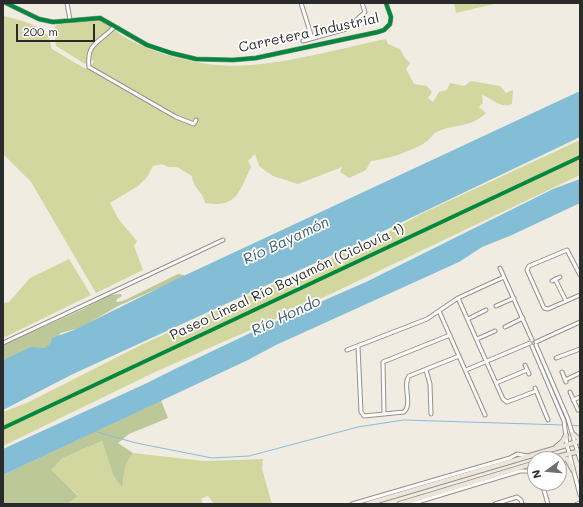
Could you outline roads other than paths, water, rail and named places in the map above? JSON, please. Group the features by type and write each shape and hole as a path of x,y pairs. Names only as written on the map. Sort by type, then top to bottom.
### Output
{"main road":[{"path":"544,451 578,441 573,434"},
{"path":"554,448 563,441 566,435"},
{"path":"569,454 579,451"},
{"path":"367,504 527,456"},
{"path":"567,459 573,470"},
{"path":"399,504 527,465"}],"street":[{"name":"Carretera Industrial","path":"6,3 47,21 100,18 136,40 171,53 196,59 244,60 378,32 388,27 390,24 391,17 386,3"},
{"path":"67,3 70,20"},
{"path":"300,3 312,38"},
{"path":"303,40 346,29 364,12 362,3"},
{"path":"114,26 109,33 93,44 88,59 89,67 176,117 194,124 196,120"},
{"path":"3,343 223,240"},
{"path":"580,275 567,250 529,266 527,270 544,308 548,309 580,295"},
{"path":"500,268 532,340 536,343 573,434"},
{"path":"348,350 426,319 458,298 504,277"},
{"path":"560,277 554,280 566,301"},
{"path":"458,298 503,399 507,402 535,389 548,420"},
{"path":"496,306 514,298"},
{"path":"468,318 486,310"},
{"path":"439,311 485,415"},
{"path":"505,327 523,318"},
{"path":"466,370 536,343 580,322"},
{"path":"477,339 495,331"},
{"path":"384,414 383,362 450,335"},
{"path":"532,340 531,344 565,425 567,445 580,495"},
{"path":"358,347 362,414 364,416 404,412 407,410 407,378 459,356"},
{"path":"556,358 580,348"},
{"path":"526,365 529,374"},
{"path":"426,370 430,384 431,414"},
{"path":"496,383 527,370"},
{"path":"562,372 565,381 580,373"},
{"path":"570,392 578,410"},
{"path":"573,400 580,397"},
{"path":"578,441 580,460"},
{"path":"352,504 510,458 517,454 527,456"},
{"path":"411,504 520,471 527,471"},
{"path":"544,491 548,504"},
{"path":"495,504 517,497 521,500 522,504"}],"water":[{"name":"Río Bayamón","path":"580,91 580,137 350,247 73,374 3,410 3,360 31,347 45,348 51,343 52,338 74,330 177,279"},
{"name":"Río Hondo","path":"580,179 580,203 512,235 482,247 459,262 276,345 248,360 3,475 3,449 147,383 263,327 366,282 553,189"}],"waterway":[{"path":"94,431 136,443 212,458 249,456 358,427 403,420 563,425"},
{"path":"567,425 580,426"}]}
